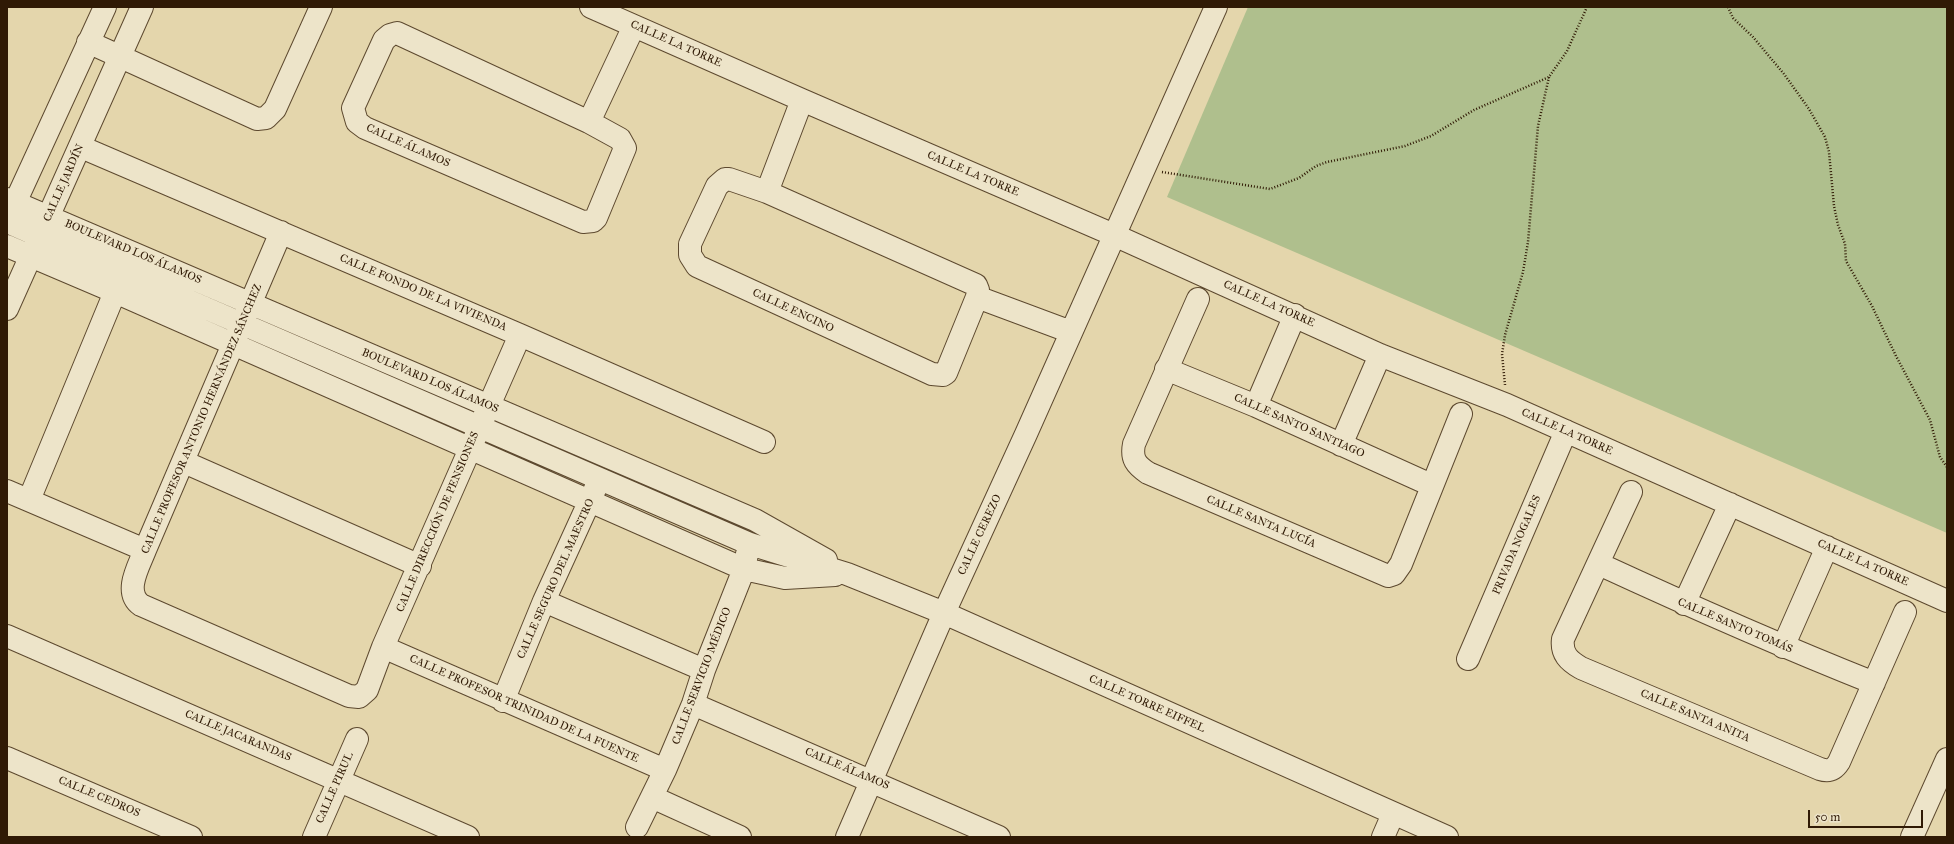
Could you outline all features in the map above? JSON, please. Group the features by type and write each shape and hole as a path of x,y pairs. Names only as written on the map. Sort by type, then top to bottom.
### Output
{"street":[{"path":"9,211 105,7"},
{"name":"CALLE JARDÍN","path":"7,309 81,147 119,56 142,7"},
{"path":"88,42 257,119 266,118 275,109 321,7"},
{"name":"CALLE LA TORRE","path":"591,7 1114,235 1295,315 1380,355 1507,405 1947,601"},
{"name":"CALLE CEREZO","path":"847,837 944,613 1023,442 1070,332 1216,7"},
{"path":"589,122 634,26"},
{"name":"CALLE ÁLAMOS","path":"397,33 589,122 620,140 625,148 596,218 587,223 365,128 357,122 353,108 384,40 390,35 397,33"},
{"path":"767,192 802,100"},
{"name":"CALLE FONDO DE LA VIVIENDA","path":"81,147 520,335 764,442"},
{"name":"CALLE ENCINO","path":"729,179 767,192 974,284 978,290 977,297 946,373 938,375 932,374 697,266 690,255 690,244 720,183 729,179"},
{"name":"BOULEVARD LOS ÁLAMOS","path":"9,211 49,216 756,520 806,548 847,574"},
{"name":"BOULEVARD LOS ÁLAMOS","path":"9,211 41,236 479,427 601,478 750,544 847,574"},
{"name":"CALLE PROFESOR ANTONIO HERNÁNDEZ SÁNCHEZ","path":"281,232 184,462 145,550 133,586 134,596 141,605 349,696"},
{"path":"7,246 590,500 744,569 784,578 807,578 847,574"},
{"path":"29,500 115,292"},
{"path":"977,297 1070,332"},
{"name":"CALLE SANTA LUCÍA","path":"1198,299 1134,444 1132,452 1136,463 1148,473 1388,576 1394,574 1401,564 1431,485 1461,414"},
{"path":"1256,406 1295,315"},
{"name":"CALLE DIRECCIÓN DE PENSIONES","path":"349,696 359,697 367,690 383,647 420,566 488,405 520,335"},
{"path":"1341,445 1380,355"},
{"name":"CALLE SANTO SANTIAGO","path":"1166,369 1256,406 1431,485"},
{"name":"PRIVADA NOGALES","path":"1468,659 1566,432"},
{"name":"CALLE SEGURO DEL MAESTRO","path":"503,701 544,601 610,458"},
{"path":"184,462 420,566"},
{"path":"7,491 145,550"},
{"name":"CALLE SANTA ANITA","path":"1630,492 1599,564 1562,639 1562,650 1567,658 1581,668 1820,769 1828,771 1835,768 1840,762 1905,612"},
{"path":"1684,604 1730,504"},
{"name":"CALLE SERVICIO MÉDICO","path":"638,827 665,770 693,704 704,670 744,569 756,520"},
{"path":"1783,647 1827,547"},
{"name":"CALLE SANTO TOMÁS","path":"1599,564 1684,604 1783,647 1874,683"},
{"name":"CALLE TORRE EIFFEL","path":"847,574 944,613 1447,837"},
{"path":"544,601 704,670"},
{"name":"CALLE JACARANDAS","path":"7,636 468,837"},
{"name":"CALLE PROFESOR TRINIDAD DE LA FUENTE","path":"383,647 503,701 665,770"},
{"name":"CALLE ÁLAMOS","path":"693,704 872,780 999,837"},
{"name":"CALLE PIRUL","path":"314,837 356,739"},
{"name":"CALLE CEDROS","path":"7,758 191,837"},
{"path":"1912,837 1947,759"},
{"path":"652,798 740,837"},
{"path":"1383,837 1393,814"}],"path":[{"path":"1507,405 1502,354 1505,335 1518,296 1524,265 1538,126 1549,77 1567,52 1587,7"},
{"path":"1728,7 1733,18 1753,37 1784,74 1825,137 1829,152 1834,206 1838,225 1845,244 1846,261 1867,296 1896,356 1930,420 1940,457 1947,466"},
{"path":"1143,169 1270,189 1299,178 1316,166 1327,162 1405,146 1431,136 1474,110 1549,77"}],"green space":[{"path":"1248,7 1947,7 1947,533 1167,197"}]}
